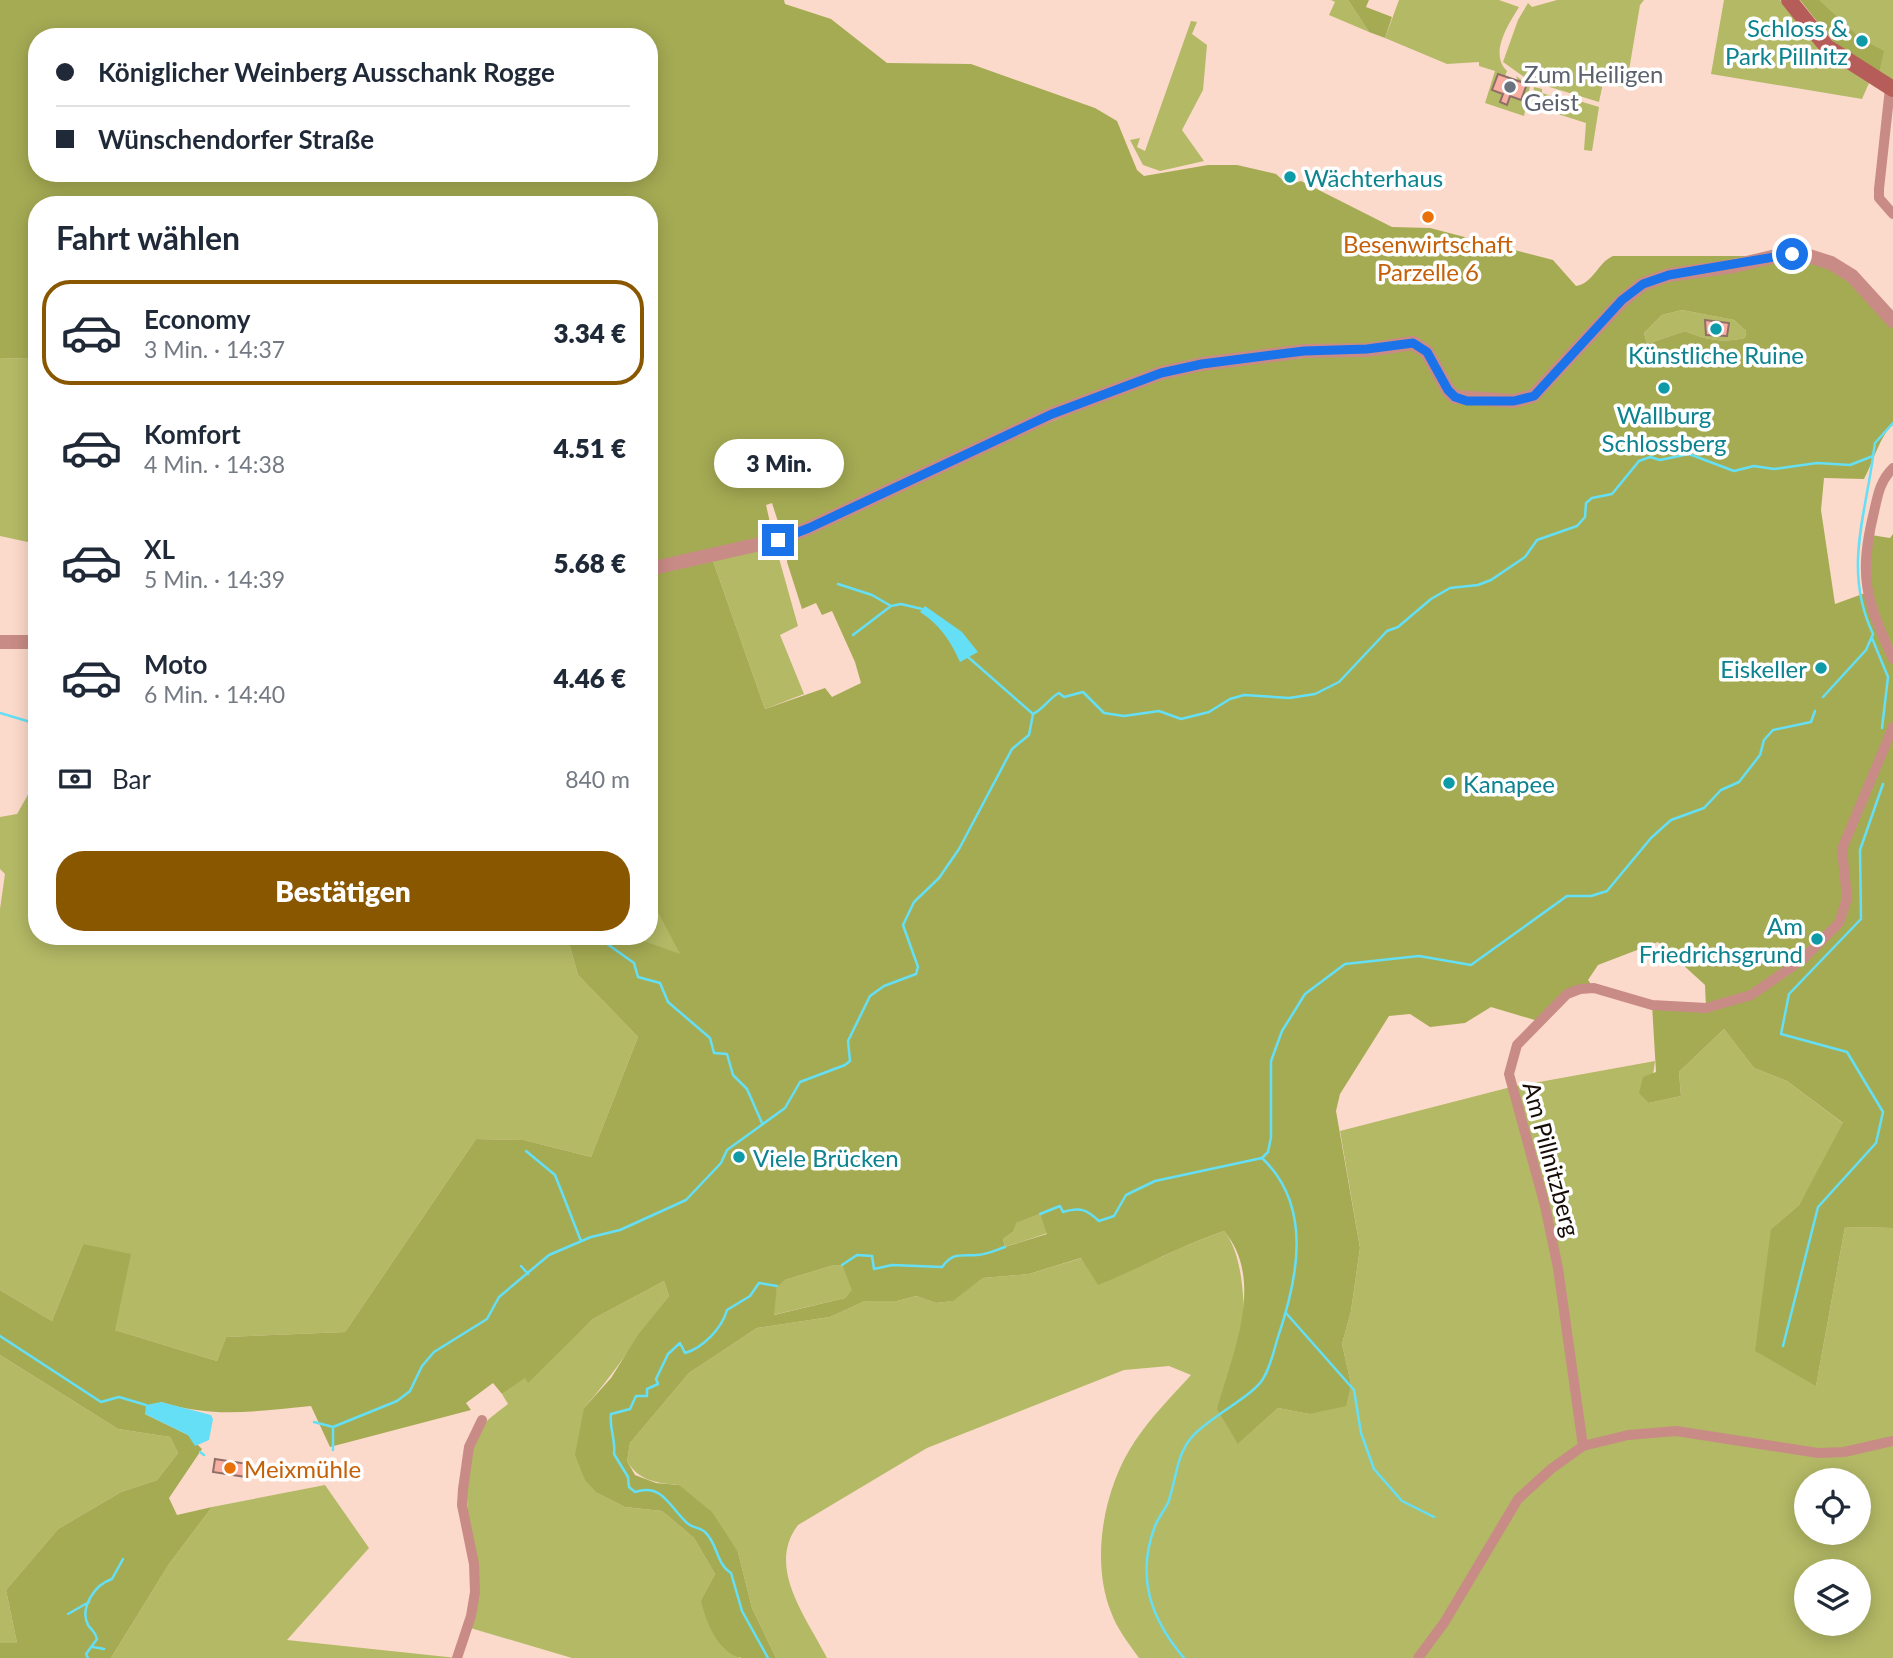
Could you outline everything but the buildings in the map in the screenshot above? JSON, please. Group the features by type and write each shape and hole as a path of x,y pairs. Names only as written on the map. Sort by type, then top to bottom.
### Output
{"main road":[{"path":"1789,0 1827,47 1892,89"}],"street":[{"path":"1892,89 1879,198 1893,214"},
{"path":"658,567 778,540 1052,414 1161,373 1202,364 1304,351 1367,349 1413,343 1427,352 1448,390 1455,397 1489,402 1525,400 1540,389 1633,291 1655,279 1675,274 1792,254 1832,263 1852,276 1893,321"},
{"path":"1893,468 1882,479 1866,542 1864,583 1874,616 1893,659"},
{"path":"0,642 28,642"},
{"name":"Am Pillnitzberg","path":"1583,1446 1545,1206 1508,1074 1517,1045 1567,994 1580,989 1594,988 1652,1005 1706,1008 1751,995 1802,960 1839,923 1847,898 1842,849 1893,727"},
{"path":"457,1658 471,1616 475,1592 474,1564 462,1505 463,1489 468,1447 482,1420"},
{"path":"1418,1658 1444,1623 1518,1499 1551,1469 1583,1446 1628,1435 1676,1431 1818,1453 1844,1452 1893,1441"}],"green space":[{"path":"0,0 784,0 785,4 831,19 887,63 971,64 1095,108 1117,121 1137,170 1144,176 1208,165 1237,165 1276,174 1288,185 1301,181 1392,227 1430,228 1553,260 1576,286 1587,281 1613,256 1748,256 1654,276 1533,390 1518,398 1457,393 1424,345 1200,360 782,534 772,503 766,505 773,536 658,563 658,196 28,196 28,359 0,358"},
{"path":"1331,0 1348,0 1369,32 1329,15 1335,2"},
{"path":"1348,0 1369,0 1366,7 1392,17 1385,38 1369,32"},
{"path":"1399,0 1499,0 1519,7 1500,48 1502,64 1507,71 1505,76 1498,74 1503,94 1500,102 1507,105 1510,96 1521,100 1527,85 1518,81 1516,76 1530,86 1524,116 1485,103 1495,71 1479,66 1479,62 1447,64 1385,38"},
{"path":"1557,0 1644,0 1640,5 1626,88 1603,83 1599,102 1530,81 1503,62 1518,20 1528,3 1532,7"},
{"path":"1724,0 1780,0 1821,51 1869,83 1862,99 1711,74"},
{"name":"Schloss & Park Pillnitz","path":"1800,0 1893,0 1893,82 1884,78"},
{"path":"1800,0 1819,0 1861,39 1884,51 1879,73 1835,44"},
{"path":"1191,21 1197,22 1192,34 1207,45 1203,90 1182,130 1204,161 1160,171 1143,165 1130,140 1140,138 1137,147 1145,151"},
{"path":"1534,87 1542,89 1542,93 1561,99 1563,96 1599,107 1592,151 1584,150 1586,123 1539,108 1540,104 1532,101"},
{"path":"1794,258 1840,271 1893,324 1893,425 1880,442 1864,479 1824,478 1821,510 1835,604 1868,592 1871,535 1890,538 1893,534 1893,1228 1845,1227 1816,1386 1755,1351 1771,1229 1799,1205 1843,1123 1787,1081 1754,1068 1724,1029 1679,1072 1681,1096 1649,1103 1639,1093 1643,1077 1656,1072 1652,1005 1706,1008 1705,985 1658,942 1598,965 1588,980 1594,988 1580,989 1538,1021 1491,1007 1465,1023 1430,1027 1410,1014 1389,1016 1340,1094 1336,1111 1360,1248 1351,1311 1342,1344 1351,1384 1346,1406 1309,1414 1278,1408 1238,1444 1217,1409 1237,1342 1244,1295 1243,1272 1236,1251 1224,1231 1098,1285 1081,1258 1029,1274 983,1278 953,1301 936,1303 916,1296 897,1301 865,1301 830,1317 757,1328 689,1373 630,1443 627,1461 635,1475 656,1483 679,1485 712,1512 738,1552 752,1608 776,1658 742,1658 726,1650 709,1626 703,1608 701,1600 715,1574 694,1538 662,1511 625,1507 597,1493 585,1480 575,1455 584,1408 611,1378 638,1335 669,1296 664,1281 593,1319 528,1383 525,1378 502,1394 493,1383 466,1403 471,1410 330,1447 311,1406 218,1412 161,1402 145,1414 188,1435 202,1449 169,1498 177,1515 212,1507 169,1564 111,1658 0,1658 0,1643 17,1643 6,1590 58,1529 121,1492 157,1480 178,1453 170,1437 118,1429 0,1355 0,1290 52,1321 83,1244 131,1254 115,1330 217,1361 226,1337 345,1332 476,1139 524,1140 591,1157 638,1037 578,975 570,945 656,945 680,954 658,913 658,571 712,558 765,709 825,688 832,697 861,683 855,662 832,611 822,615 816,603 802,609 787,562 787,541 1082,405 1199,368 1406,348 1421,351 1442,389 1520,405 1621,306 1647,286","holes":["1682,310 1734,320 1746,331 1745,338 1714,340 1685,331 1647,344 1644,333 1662,315","1040,1214 1047,1234 1005,1247 1003,1239 1013,1232 1016,1223","842,1265 852,1290 845,1298 774,1315 777,1287 785,1280"]},
{"path":"1682,310 1734,320 1746,331 1745,338 1714,340 1685,331 1647,344 1644,333 1662,315"},
{"path":"0,358 28,359 28,542 0,536"},
{"path":"775,544 798,626 780,635 804,694 765,709 712,558"},
{"path":"28,795 28,945 570,945 578,975 638,1037 591,1157 524,1140 476,1139 345,1332 226,1337 217,1361 115,1330 83,1244 52,1321 0,1290 0,909 5,874 0,869 0,817 17,814"},
{"path":"658,913 681,955 655,945 658,945"},
{"path":"1724,1029 1754,1068 1787,1081 1844,1124 1799,1205 1771,1229 1816,1386 1845,1227 1893,1228 1893,1658 1139,1658 1111,1612 1105,1591 1101,1547 1108,1501 1124,1459 1155,1415 1191,1375 1169,1366 1124,1370 927,1448 798,1525 789,1541 786,1558 788,1575 800,1609 827,1658 776,1658 752,1608 738,1552 679,1485 649,1480 637,1473 627,1461 630,1443 689,1373 757,1328 830,1317 865,1301 897,1301 916,1296 936,1303 952,1301 983,1278 1029,1274 1082,1258 1098,1284 1224,1231 1234,1249 1244,1302 1239,1443 1278,1408 1309,1414 1351,1384 1342,1344 1351,1311 1360,1248 1340,1131 1511,1087 1655,1061 1649,1103 1681,1096 1679,1072"},
{"path":"1040,1214 1048,1233 1005,1247 1003,1239 1013,1232 1015,1223"},
{"path":"842,1265 853,1290 845,1298 773,1315 777,1286 785,1280"},
{"path":"664,1281 669,1296 584,1408 597,1493 625,1507 662,1511 694,1538 715,1574 701,1600 724,1648 740,1658 572,1658 467,1627 474,1590 467,1484 474,1443 484,1425 508,1404 502,1394 525,1377 528,1382 593,1319"},
{"path":"0,1355 118,1429 170,1437 178,1453 157,1480 121,1492 58,1529 6,1590 17,1643 0,1643"},
{"path":"325,1485 369,1548 287,1640 457,1658 111,1658 169,1564 212,1507"}],"water":[{"path":"925,606 962,632 978,652 960,662 944,634 920,612"},
{"path":"161,1402 211,1415 213,1419 209,1440 195,1446 188,1435 145,1414 146,1405"}],"waterway":[{"path":"314,1422 333,1427 397,1401 410,1391 422,1366 434,1352 487,1319 499,1297 549,1255 591,1237 620,1230 686,1200 721,1163 727,1150 785,1108 800,1082 850,1061 848,1041 870,996 884,986 916,974 918,967 903,925 914,902 939,878 959,849 1012,749 1029,735 1033,714 1055,695 1059,693 1064,697 1083,692 1104,713 1124,716 1159,711 1181,719 1209,712 1230,699 1244,695 1289,698 1315,694 1339,682 1387,631 1398,627 1431,599 1450,588 1478,585 1491,580 1525,557 1537,540 1577,526 1585,517 1586,503 1592,498 1612,494 1639,461 1650,457 1660,460 1689,454 1734,471 1754,466 1774,469 1817,463 1850,465 1873,456 1875,443 1893,423"},
{"path":"1823,697 1866,650 1873,634 1864,611 1858,568 1861,525 1873,457"},
{"path":"838,584 872,595 891,606 901,604 922,609"},
{"path":"853,635 891,606"},
{"path":"1872,638 1888,677 1882,728"},
{"path":"968,657 1033,714"},
{"path":"1040,1214 1060,1206 1063,1212 1082,1210 1099,1221 1114,1216 1126,1195 1155,1181 1262,1158 1268,1152 1271,1137 1271,1061 1282,1031 1305,994 1345,964 1419,956 1471,965 1567,896 1591,896 1607,891 1651,838 1671,820 1704,808 1721,790 1739,782 1760,755 1764,740 1773,730 1811,722 1815,711"},
{"path":"0,713 28,721"},
{"path":"1783,1346 1818,1207 1876,1143 1883,1112 1847,1052 1781,1034 1789,994 1861,919 1860,850 1883,784"},
{"path":"609,945 634,963 638,977 660,983 668,1002 710,1038 714,1053 727,1054 733,1075 747,1089 762,1123"},
{"path":"526,1151 555,1175 581,1241"},
{"path":"1184,1658 1162,1628 1150,1596 1147,1579 1149,1544 1156,1523 1168,1503 1186,1445 1198,1430 1259,1384 1270,1362 1285,1314 1295,1267 1295,1220 1289,1198 1278,1177 1262,1158"},
{"path":"842,1265 857,1255 872,1256 874,1269 892,1265 942,1267 953,1257 984,1254 1005,1247"},
{"path":"521,1266 528,1274"},
{"path":"768,1658 742,1611 731,1573 722,1564 709,1537 703,1530 688,1524 659,1493 644,1490 635,1492 629,1487 628,1477 614,1454 611,1414 630,1409 636,1396 647,1396 647,1389 658,1384 656,1379 668,1354 680,1343 685,1353 698,1347 716,1330 727,1310 750,1296 759,1283 777,1286"},
{"path":"1286,1313 1354,1390 1361,1433 1374,1469 1402,1501 1434,1517"},
{"path":"0,1336 101,1402 119,1397 146,1405"},
{"path":"333,1427 333,1450"},
{"path":"200,1452 204,1455"},
{"path":"88,1658 86,1654 97,1639 88,1625 87,1604 95,1591 112,1579 123,1559"},
{"path":"68,1614 89,1602"},
{"path":"93,1647 104,1649"}],"place":[{"name":"Schloss & Park Pillnitz","path":"1862,41"},
{"name":"Zum Heiligen Geist","path":"1510,87"},
{"name":"Wächterhaus","path":"1290,177"},
{"name":"Besenwirtschaft Parzelle 6","path":"1428,217"},
{"name":"Künstliche Ruine","path":"1716,329"},
{"name":"Wallburg Schlossberg","path":"1664,388"},
{"name":"Eiskeller","path":"1821,668"},
{"name":"Kanapee","path":"1449,783"},
{"name":"Am Friedrichsgrund","path":"1817,939"},
{"name":"Viele Brücken","path":"739,1157"},
{"name":"Meixmühle","path":"230,1468"}],"route":[{"path":"778,540 1052,414 1161,373 1202,364 1304,351 1367,349 1413,343 1427,352 1448,390 1455,397 1467,401 1489,402 1525,400 1534,396 1622,300 1643,284 1669,275 1792,254"}]}
